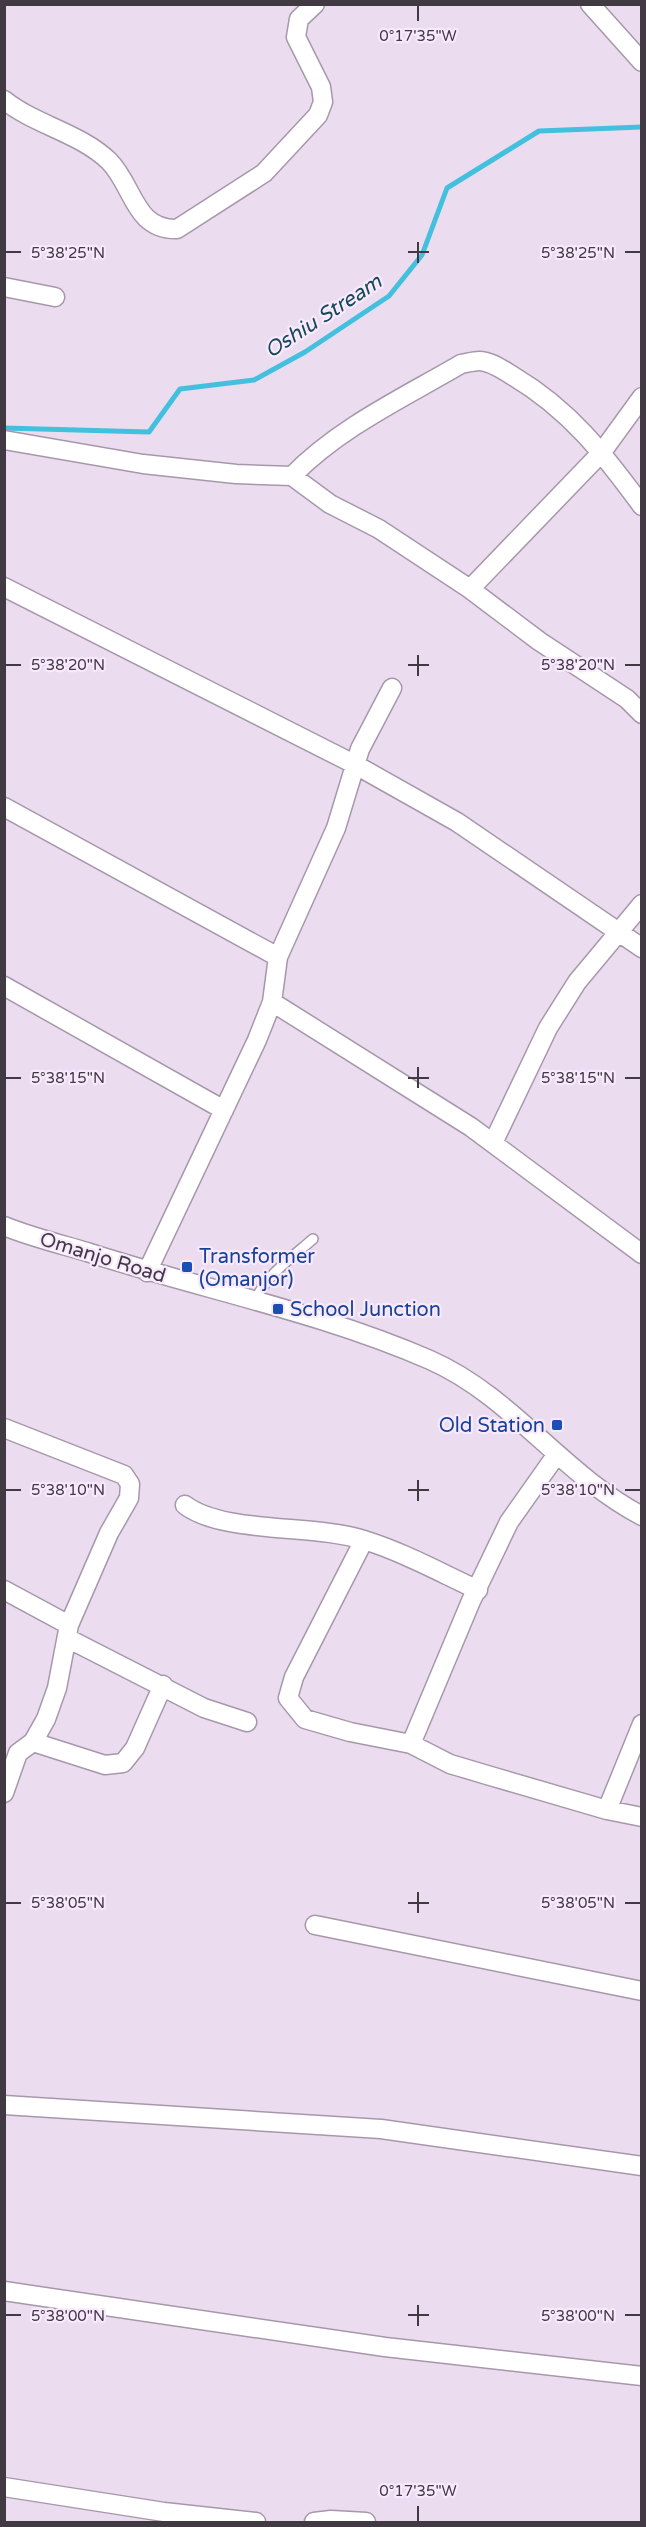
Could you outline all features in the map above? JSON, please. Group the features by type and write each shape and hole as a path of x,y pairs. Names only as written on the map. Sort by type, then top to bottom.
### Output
{"street":[{"path":"4,100 85,144 109,161 124,182 136,205 151,223 164,229 177,229 264,173 318,115 323,102 321,87 296,37 299,19 315,4"},
{"path":"590,4 635,41 642,62"},
{"path":"4,287 55,297"},
{"path":"292,476 308,460 355,425 461,364 480,360 498,366 535,389 573,419 602,452 642,506"},
{"path":"470,589 602,452 642,397"},
{"path":"4,440 143,464 237,474 292,476 330,504 379,529 470,589 539,641 627,699 642,714"},
{"path":"4,588 354,764 457,822 642,948"},
{"path":"147,1272 210,1133 224,1110 272,1002 278,957 336,828 354,764 392,688"},
{"path":"4,807 278,957"},
{"path":"493,1143 548,1028 577,982 642,904"},
{"path":"4,986 224,1110"},
{"path":"272,1002 493,1143 642,1254"},
{"name":"Omanjo Road","path":"6,1229 147,1272 255,1300 441,1365 489,1393 557,1454 624,1507 642,1516"},
{"path":"4,1428 124,1475 130,1484 129,1498 109,1533 68,1631 57,1688 46,1719 19,1747 4,1793"},
{"path":"411,1744 509,1522 557,1454"},
{"path":"185,1505 209,1519 294,1527 364,1540 478,1590"},
{"path":"364,1540 294,1677 288,1698 305,1719 350,1732 411,1744 450,1764 607,1810 642,1817"},
{"path":"4,1590 68,1631 204,1708 247,1722"},
{"path":"19,1747 105,1765 123,1763 135,1748 163,1685"},
{"path":"607,1810 642,1724"},
{"path":"315,1925 642,1991"},
{"path":"4,2105 381,2129 642,2166"},
{"path":"4,2291 385,2347 642,2376"},
{"path":"4,2487 164,2512 256,2523"},
{"path":"314,2523 331,2520 366,2523"}],"lane":[{"path":"255,1300 263,1284 276,1270 313,1239"}],"waterway":[{"name":"Oshiu Stream","path":"4,428 149,432 180,389 254,380 305,352 389,296 422,255 447,188 539,131 642,127"}],"place":[{"name":"Transformer (Omanjor)","path":"187,1267"},
{"name":"School Junction","path":"278,1309"},
{"name":"Old Station","path":"557,1425"}]}
